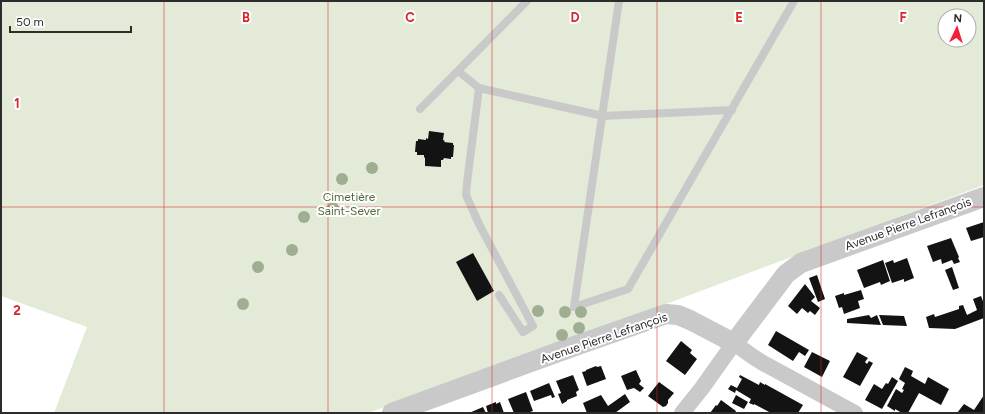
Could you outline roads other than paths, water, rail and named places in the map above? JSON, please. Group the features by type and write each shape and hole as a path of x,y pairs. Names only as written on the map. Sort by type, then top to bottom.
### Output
{"street":[{"name":"Avenue Pierre Lefrançois","path":"392,413 666,314 678,315 690,320 734,343 786,274 801,263 984,197"},
{"path":"682,413 734,343 763,363 855,413"}],"lane":[{"path":"420,109 527,1"},
{"path":"619,1 574,307 628,289 794,1"},
{"path":"458,71 479,88 603,116 732,110"},
{"path":"479,88 466,195 479,224 533,326 523,332 499,295"}],"park label":[{"name":"Cimetière Saint-Sever","path":"349,204"}]}
